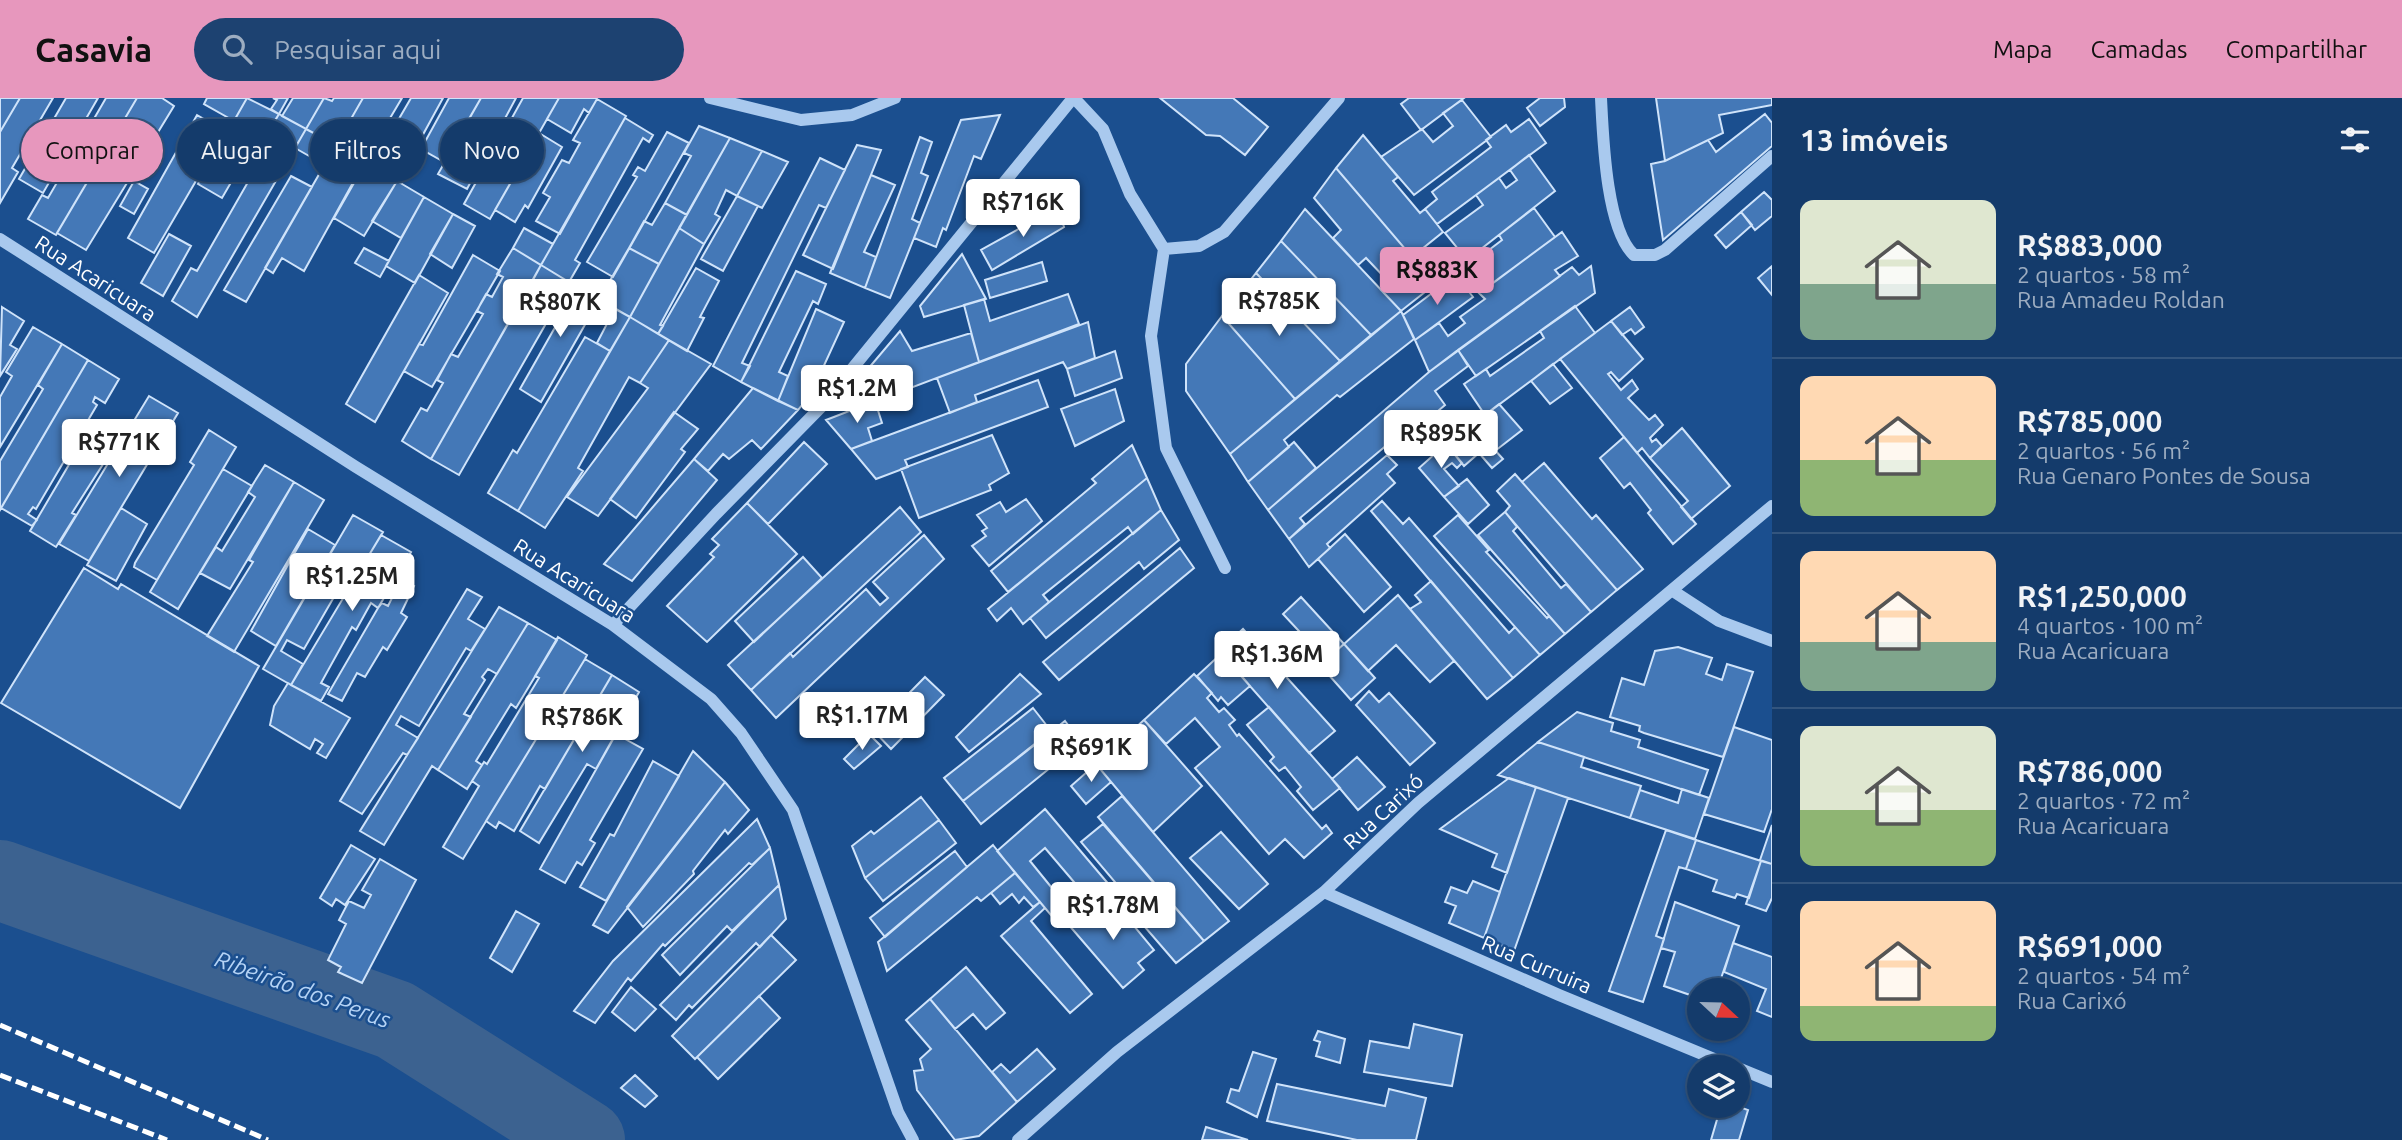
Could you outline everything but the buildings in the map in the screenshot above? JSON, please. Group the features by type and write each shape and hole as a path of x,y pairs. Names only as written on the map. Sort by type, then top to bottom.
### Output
{"street":[{"path":"710,98 801,120 852,115 895,98"},
{"path":"613,625 821,407 849,369 1073,98 1103,129 1130,194 1164,249 1151,336 1166,448 1225,568"},
{"path":"1164,249 1199,247 1224,232 1339,98"},
{"path":"1601,98 1609,186 1619,231 1627,249 1634,255 1644,257 1665,250 1772,156"},
{"name":"Rua Acaricuara","path":"0,239 356,467 613,625 712,699 741,733 793,810 898,1112 913,1140"},
{"name":"Rua Carixó","path":"1018,1140 1117,1052 1324,892 1418,803 1772,506"},
{"path":"1673,591 1719,621 1772,641"},
{"name":"Rua Curruira","path":"1324,892 1706,1055"},
{"name":"Rua Curruira","path":"1750,1073 1772,1082"}],"waterway":[{"name":"Ribeirão dos Perus","path":"0,880 395,1020 585,1140"}],"railway":[{"path":"0,1025 268,1140"},
{"path":"0,1075 167,1140"}]}
